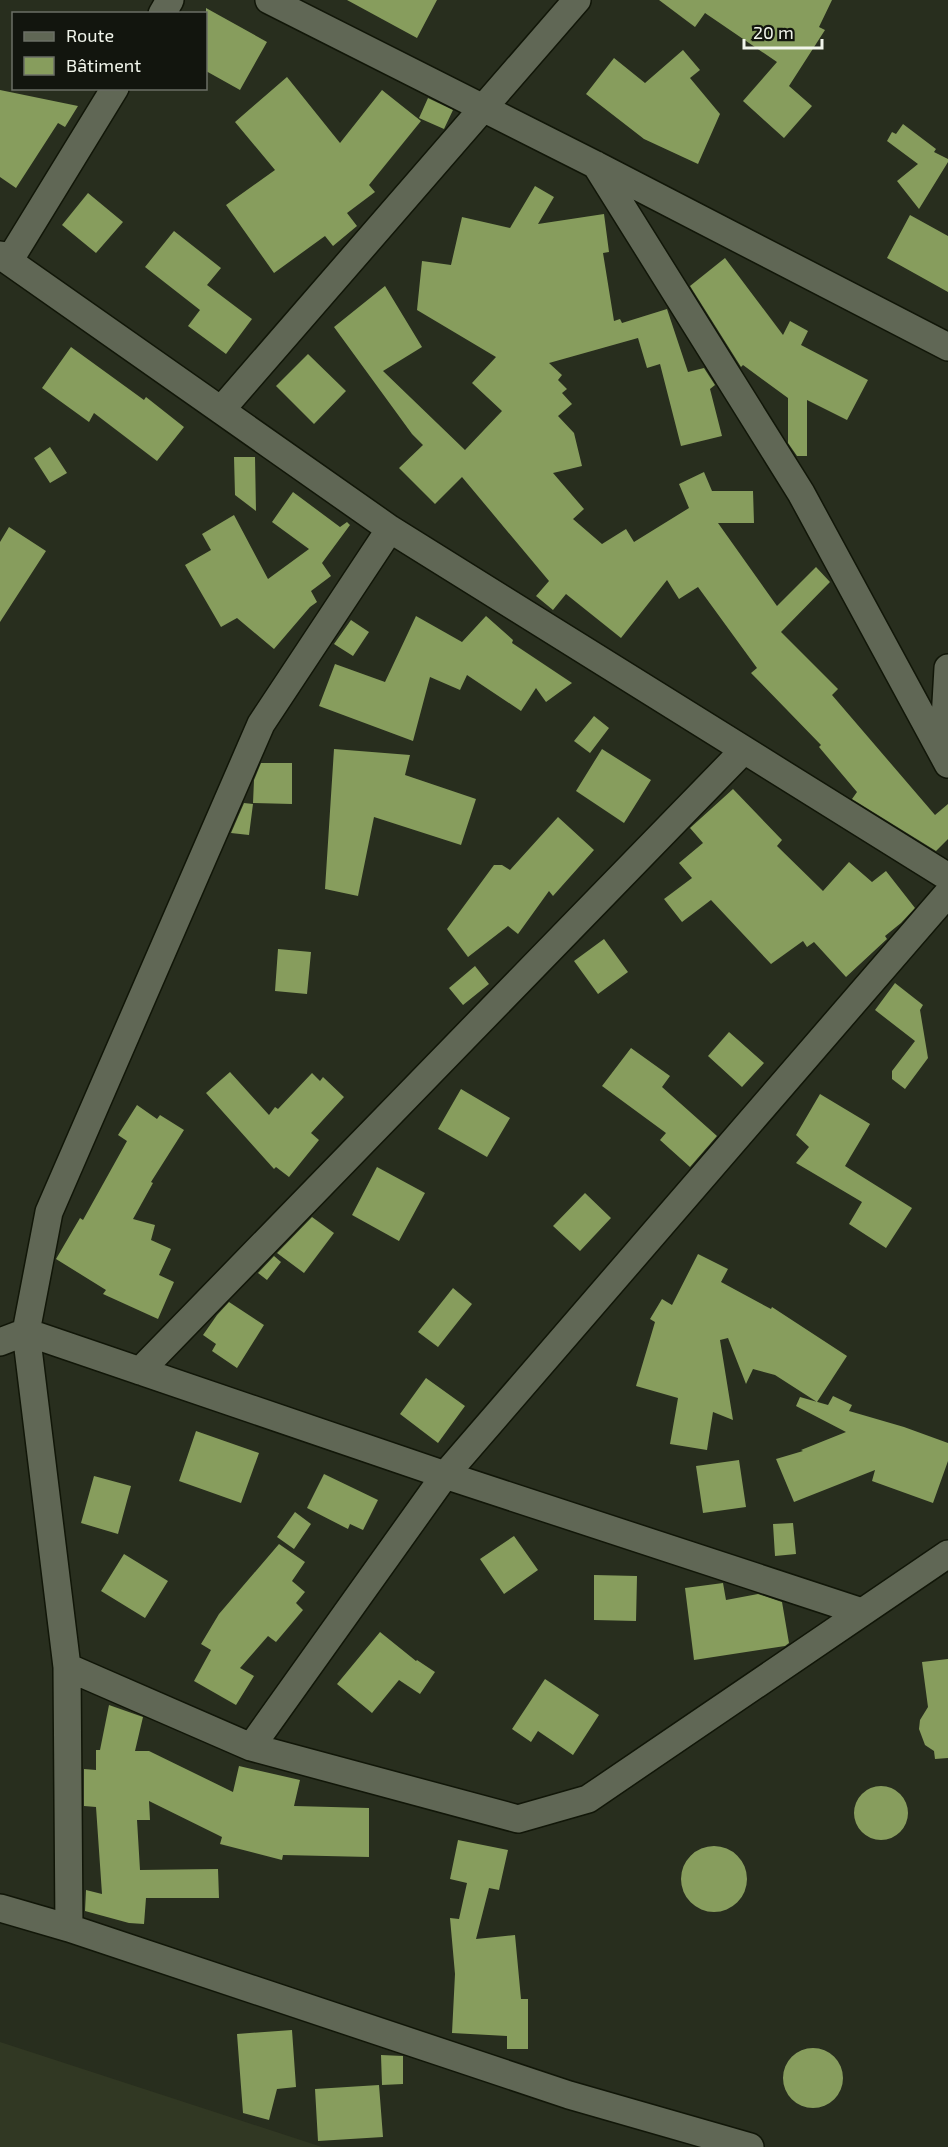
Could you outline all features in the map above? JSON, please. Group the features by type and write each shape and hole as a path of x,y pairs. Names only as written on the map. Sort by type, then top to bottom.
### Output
{"street":[{"path":"269,0 596,165 948,347"},
{"path":"221,410 577,0"},
{"path":"114,90 4,258 390,529 948,877"},
{"path":"596,165 801,494 946,759"},
{"path":"69,1928 67,1667 26,1332 49,1212 261,724 390,529"},
{"path":"946,759 948,669"},
{"path":"140,1371 744,750"},
{"path":"250,1747 445,1475 948,893"},
{"path":"0,1342 26,1332 445,1475 862,1612"},
{"path":"67,1667 250,1747 518,1819 588,1799 948,1554"},
{"path":"0,1908 69,1928 569,2095 750,2147"}],"shaded area":[{"path":"0,2042 322,2147 0,2147"}],"building":[{"path":"347,0 437,0 417,38"},
{"path":"659,0 832,0 819,27 825,30 789,86 812,106 784,138 743,101 777,62 705,13 695,27"},
{"path":"206,8 267,42 240,90 207,72"},
{"path":"683,50 700,70 690,78 720,114 698,164 644,139 586,94 614,58 645,83"},
{"path":"287,77 340,143 382,90 421,121 369,185 375,192 347,213 357,226 333,246 325,236 274,273 226,205 275,170 235,122"},
{"path":"0,90 78,106 65,127 58,123 16,188 0,177"},
{"path":"428,98 453,110 444,129 419,118"},
{"path":"903,124 936,149 934,152 948,159 919,209 897,181 918,164 887,141 892,132 896,134"},
{"path":"535,186 554,197 538,224 604,214 609,252 603,253 614,321 620,319 622,323 667,309 688,372 704,368 715,385 710,389 722,436 681,446 660,364 647,368 638,338 549,363 562,375 558,380 567,389 562,393 572,404 558,416 574,433 582,466 553,473 584,509 573,519 602,544 626,529 634,542 689,508 679,484 704,472 712,491 753,491 754,523 718,523 777,606 816,567 830,582 781,632 838,689 832,695 935,815 948,804 948,839 936,851 852,799 857,792 819,747 821,745 751,673 757,668 698,587 679,599 667,580 621,638 566,594 553,610 536,596 549,581 462,477 435,504 399,468 423,445 412,434 334,327 385,286 422,347 383,371 465,450 502,411 472,383 496,357 417,310 422,261 451,265 462,217 510,228"},
{"path":"88,193 123,222 96,253 62,225"},
{"path":"910,215 948,236 948,292 887,258"},
{"path":"174,231 221,268 207,285 252,319 226,354 188,326 200,310 145,267"},
{"path":"725,258 783,335 790,321 808,331 801,345 868,380 847,420 807,400 807,456 797,456 788,443 788,398 743,365 741,367 690,286"},
{"path":"71,347 144,400 146,397 184,427 157,461 94,413 89,422 42,388"},
{"path":"308,354 346,391 314,424 276,386"},
{"path":"50,447 67,473 50,483 34,458"},
{"path":"234,457 255,457 256,511 235,495"},
{"path":"293,492 340,527 347,522 350,525 322,563 331,576 311,591 317,602 274,649 237,618 221,627 185,565 211,550 202,534 234,515 268,579 309,549 272,522"},
{"path":"9,527 46,551 0,622 0,542"},
{"path":"416,616 462,642 486,616 513,640 512,643 572,683 546,702 536,688 521,711 467,675 460,690 430,677 413,741 319,706 335,664 385,682"},
{"path":"351,620 369,632 353,656 334,644"},
{"path":"594,716 609,728 590,753 574,741"},
{"path":"334,749 410,755 405,775 476,799 461,845 374,817 358,896 325,889"},
{"path":"602,749 651,780 624,823 576,791"},
{"path":"261,763 292,763 292,804 253,803 254,780"},
{"path":"733,789 782,840 777,846 823,891 849,862 872,882 886,871 915,908 885,936 887,939 846,977 814,942 807,947 803,941 771,964 711,900 682,922 664,899 692,878 679,863 703,843 690,828"},
{"path":"244,803 253,804 249,835 231,833"},
{"path":"558,817 594,850 553,896 549,891 518,934 508,926 468,957 447,929 494,865 502,865 510,870"},
{"path":"604,939 628,972 598,994 574,961"},
{"path":"278,949 311,952 307,994 275,991"},
{"path":"475,966 489,984 463,1005 449,988"},
{"path":"895,983 923,1005 920,1010 928,1058 905,1089 892,1079 892,1071 915,1041 875,1010"},
{"path":"729,1032 764,1063 742,1087 708,1056"},
{"path":"631,1048 670,1076 662,1087 717,1136 690,1167 660,1140 666,1133 602,1086"},
{"path":"230,1072 269,1115 275,1107 278,1109 312,1073 320,1081 323,1077 344,1097 311,1133 319,1140 289,1177 276,1167 274,1169 206,1093"},
{"path":"461,1089 510,1118 487,1157 438,1129"},
{"path":"820,1094 870,1124 845,1166 912,1208 886,1248 849,1224 862,1202 796,1163 809,1147 796,1135"},
{"path":"137,1105 157,1119 160,1115 184,1130 151,1182 153,1183 133,1219 155,1225 151,1240 171,1249 159,1275 174,1282 158,1319 103,1294 106,1290 56,1259 80,1218 83,1220 127,1141 118,1135"},
{"path":"377,1167 425,1193 399,1241 352,1215"},
{"path":"585,1193 611,1218 580,1251 553,1226"},
{"path":"312,1217 334,1233 304,1273 277,1253"},
{"path":"698,1254 728,1269 721,1282 771,1309 772,1307 847,1356 817,1402 775,1375 753,1369 746,1384 728,1338 720,1340 733,1420 713,1412 707,1450 670,1444 678,1398 636,1386 655,1322 650,1319 662,1299 672,1305"},
{"path":"274,1256 281,1262 267,1280 258,1273"},
{"path":"453,1288 472,1304 438,1347 418,1332"},
{"path":"229,1302 264,1325 237,1368 212,1351 216,1344 203,1335"},
{"path":"426,1378 465,1406 438,1443 400,1414"},
{"path":"833,1396 852,1405 849,1411 948,1443 948,1461 933,1503 872,1481 875,1470 794,1502 776,1459 803,1451 801,1450 846,1432 796,1406 800,1397 828,1405"},
{"path":"196,1431 259,1453 241,1503 179,1481"},
{"path":"739,1460 746,1507 703,1513 696,1466"},
{"path":"324,1474 378,1500 363,1530 350,1524 348,1529 307,1508"},
{"path":"94,1476 131,1486 118,1534 81,1523"},
{"path":"295,1512 311,1524 294,1549 277,1537"},
{"path":"793,1523 796,1554 775,1556 773,1524"},
{"path":"514,1536 538,1570 504,1594 480,1559"},
{"path":"279,1544 305,1562 292,1581 305,1592 296,1603 303,1610 276,1642 268,1636 240,1668 254,1676 236,1705 194,1681 211,1650 201,1644 219,1614"},
{"path":"124,1554 168,1581 145,1618 101,1591"},
{"path":"594,1575 637,1576 636,1621 594,1620"},
{"path":"723,1583 726,1600 758,1594 782,1602 789,1643 785,1646 694,1660 685,1588"},
{"path":"380,1632 416,1661 435,1672 420,1694 399,1680 372,1713 337,1684"},
{"path":"948,1659 948,1758 935,1759 934,1751 925,1745 919,1729 920,1720 928,1707 922,1662"},
{"path":"545,1679 599,1715 573,1755 538,1731 531,1742 512,1729"},
{"path":"109,1705 143,1717 135,1751 149,1751 233,1792 239,1766 300,1780 294,1806 369,1808 369,1857 283,1855 282,1860 220,1844 222,1837 149,1801 150,1820 137,1820 140,1870 218,1869 219,1898 146,1898 144,1924 129,1923 85,1911 86,1890 102,1894 96,1807 84,1806 84,1769 96,1770 96,1750 100,1750"},
{"path":"876,1786 886,1786 896,1790 904,1798 908,1813 904,1828 896,1836 886,1840 876,1840 866,1836 858,1828 854,1818 854,1808 858,1798 866,1790"},
{"path":"458,1840 508,1850 499,1890 489,1888 476,1939 515,1935 521,1999 528,1999 528,2049 507,2049 507,2036 452,2033 455,1974 450,1918 459,1919 467,1883 450,1879"},
{"path":"708,1846 720,1846 738,1855 745,1866 747,1879 745,1892 738,1903 727,1910 708,1912 695,1907 686,1898 681,1885 681,1873 686,1860 695,1851"},
{"path":"292,2030 296,2087 277,2089 269,2120 243,2113 237,2034"},
{"path":"807,2048 819,2048 830,2053 838,2061 843,2078 841,2090 830,2103 819,2108 807,2108 796,2103 788,2095 783,2084 783,2072 788,2061 796,2053"},
{"path":"381,2055 403,2056 403,2084 382,2085"},
{"path":"379,2085 383,2137 318,2141 315,2089"}]}
